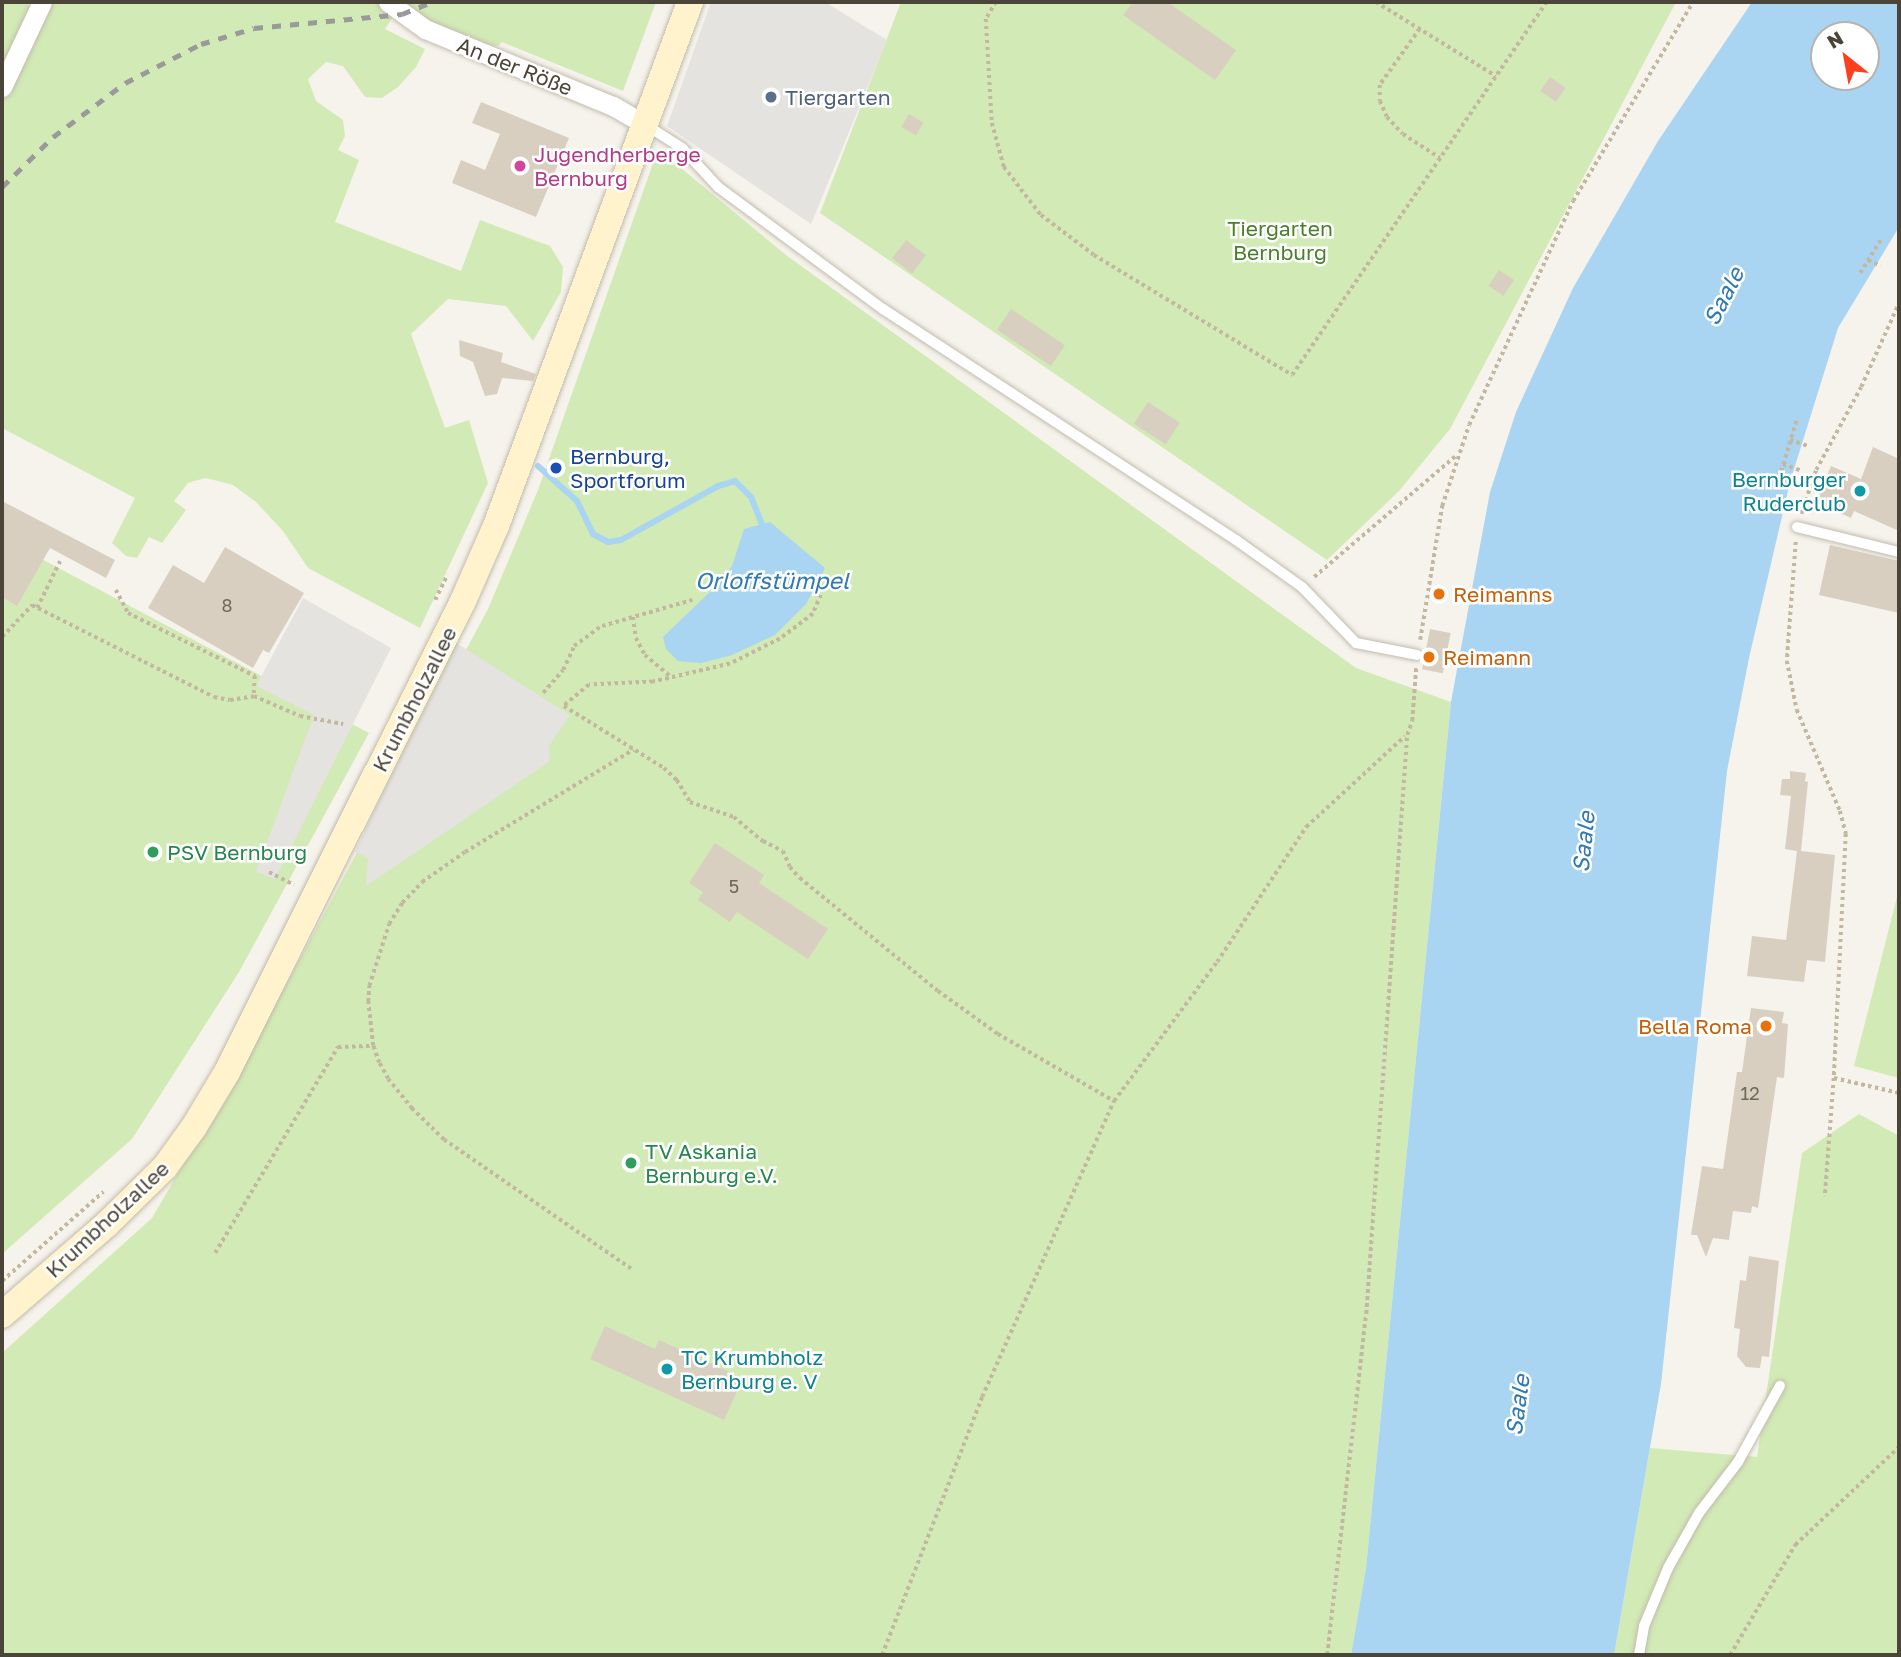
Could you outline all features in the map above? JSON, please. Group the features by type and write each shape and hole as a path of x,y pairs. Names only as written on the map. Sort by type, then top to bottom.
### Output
{"street":[{"path":"2,87 42,2"},
{"name":"An der Röße","path":"388,2 425,29 613,106 646,125"},
{"name":"Krumbholzallee","path":"2,1315 155,1178 194,1127 227,1072 476,574 523,460 690,2"}],"lane":[{"path":"646,125 682,148 718,187 883,309 1236,540 1302,587 1356,643 1417,655"},
{"path":"1797,527 1899,552"},
{"path":"1639,1655 1644,1626 1668,1568 1699,1513 1738,1462 1780,1386"}],"path":[{"path":"996,2 986,19 992,123 1004,167 1041,215 1094,255 1292,375 1546,2"},
{"path":"1376,2 1496,76"},
{"path":"1327,1655 1366,1314 1407,735 1412,721 1417,655 1442,506 1469,425 1573,201 1693,2"},
{"path":"1420,29 1380,85 1380,100 1388,117 1403,134 1440,158"},
{"path":"1860,273 1881,239"},
{"path":"1868,260 1881,266"},
{"path":"1825,1197 1834,1078 1846,834 1840,811 1797,710 1787,661 1797,527 1816,470 1861,387 1899,303"},
{"path":"1779,478 1797,418"},
{"path":"1790,440 1808,446"},
{"path":"1302,587 1459,454"},
{"path":"1783,464 1802,471"},
{"path":"37,608 61,561"},
{"path":"116,590 128,613 255,676 254,696"},
{"path":"821,595 813,614 780,639 730,664 653,682 589,685 564,706 677,780 690,802 734,817 763,841 783,851 790,867 800,878 938,991 998,1034 1114,1101"},
{"path":"543,693 563,670 574,646 602,625 692,600"},
{"path":"2,637 32,605 215,697 230,700 254,696 300,716 343,724"},
{"path":"633,617 636,638 645,655 672,678"},
{"path":"882,1655 982,1397 1114,1101 1217,962 1306,827 1407,735"},
{"path":"631,1269 444,1140 387,1079 373,1046 369,986 389,924 402,903 422,882 464,852 555,800 633,750"},
{"path":"269,872 294,885 297,878"},
{"path":"215,1253 338,1047 373,1046"},
{"path":"1834,1078 1899,1093"},
{"path":"2,1281 105,1191"},
{"path":"1730,1655 1795,1545 1899,1447"}],"green space":[{"path":"2,2 24,2 29,6 32,2 656,2 623,91 502,42 498,46 489,45 425,19 402,3 385,29 425,49 416,67 398,87 382,98 365,97 343,66 326,62 308,79 316,101 343,120 345,136 338,150 359,160 335,222 461,271 480,220 550,246 563,267 561,292 533,341 506,306 448,299 411,334 445,428 469,420 488,483 420,628 308,568 283,531 256,502 233,485 218,481 205,478 188,483 174,501 186,510 162,543 149,537 137,558 126,556 112,543 135,498 2,428"},
{"name":"Tiergarten Bernburg","path":"901,2 1676,2 1450,429 1399,491 1327,560 820,213"},
{"path":"658,149 786,255 1356,668 1451,702 1366,1568 1351,1655 2,1655 2,1353 152,1218 267,1020 488,609 538,490"},
{"name":"PSV Bernburg","path":"2,538 369,733 239,972 132,1139 2,1254"},
{"path":"1899,889 1899,1078 1854,1066"},
{"path":"1859,1114 1899,1136 1899,1655 1614,1655 1650,1448 1757,1457 1802,1153"}],"shaded area":[{"name":"Tiergarten","path":"711,2 825,2 887,40 811,224 667,126"},
{"path":"303,598 391,648 275,879 256,872 314,715 256,686"},
{"path":"453,641 570,715 549,746 550,761 366,886 368,858 355,852"}],"water":[{"name":"Saale","path":"1752,2 1899,2 1899,227 1838,328 1790,482 1749,658 1727,771 1661,1384 1614,1655 1351,1655 1366,1568 1451,702 1490,492 1516,412 1573,288 1658,141"},
{"name":"Orloffstümpel","path":"770,522 825,568 806,604 775,635 732,655 701,663 678,661 666,649 663,637 715,587 732,566 744,529"}],"building":[{"path":"1133,2 1167,2 1236,50 1215,80 1123,15"},
{"path":"1550,77 1566,88 1556,102 1540,91"},
{"path":"481,102 569,138 536,217 452,183 461,160 485,170 500,134 472,123"},
{"path":"909,114 924,123 916,136 901,127"},
{"path":"906,240 926,255 912,273 892,258"},
{"path":"1499,270 1514,280 1503,296 1488,286"},
{"path":"1011,309 1065,345 1051,366 997,330"},
{"path":"459,340 503,353 501,362 536,374 533,381 502,378 497,394 485,396 473,362 460,356"},
{"path":"1148,402 1180,423 1166,445 1134,424"},
{"name":"Bernburger Ruderclub","path":"1873,447 1899,459 1899,531 1854,511 1851,518 1816,502 1831,466 1861,479"},
{"path":"2,501 115,560 106,578 50,548 17,606 2,597"},
{"path":"1830,545 1899,561 1899,613 1819,595"},
{"path":"225,547 304,593 269,653 263,650 253,668 148,608 173,565 204,583"},
{"path":"1430,629 1451,633 1443,673 1422,669"},
{"path":"1790,771 1806,773 1805,781 1808,782 1801,851 1835,855 1825,962 1807,960 1804,982 1747,976 1752,936 1786,940 1797,851 1785,849 1791,796 1780,795 1782,779 1790,779"},
{"path":"715,843 764,875 759,883 828,929 808,959 737,912 730,922 698,900 703,892 689,883"},
{"path":"1751,1008 1784,1012 1782,1023 1788,1024 1784,1078 1777,1077 1758,1208 1752,1206 1751,1213 1733,1211 1729,1240 1713,1238 1706,1257 1697,1235 1691,1235 1702,1166 1723,1169 1737,1072 1742,1072"},
{"path":"1749,1256 1779,1261 1769,1357 1762,1356 1760,1368 1746,1367 1737,1356 1740,1329 1734,1328 1740,1280 1746,1281"},
{"name":"TC Krumbholz Bernburg e. V","path":"605,1326 655,1349 659,1340 743,1378 724,1420 590,1359"}],"waterway":[{"path":"538,466 577,501 593,534 608,542 621,540 718,486 735,481 751,497 764,529"}],"railway":[{"path":"2,187 53,137 125,83 201,44 254,28 402,14 431,2"}],"place":[{"name":"Tiergarten","path":"771,97"},
{"name":"Jugendherberge Bernburg","path":"520,166"},
{"name":"Bernburg, Sportforum","path":"556,468"},
{"name":"Bernburger Ruderclub","path":"1860,491"},
{"name":"Reimanns","path":"1439,594"},
{"name":"Reimann","path":"1429,657"},
{"name":"PSV Bernburg","path":"153,852"},
{"name":"Bella Roma","path":"1766,1026"},
{"name":"TV Askania Bernburg e.V.","path":"631,1163"},
{"name":"TC Krumbholz Bernburg e. V","path":"667,1369"}]}
